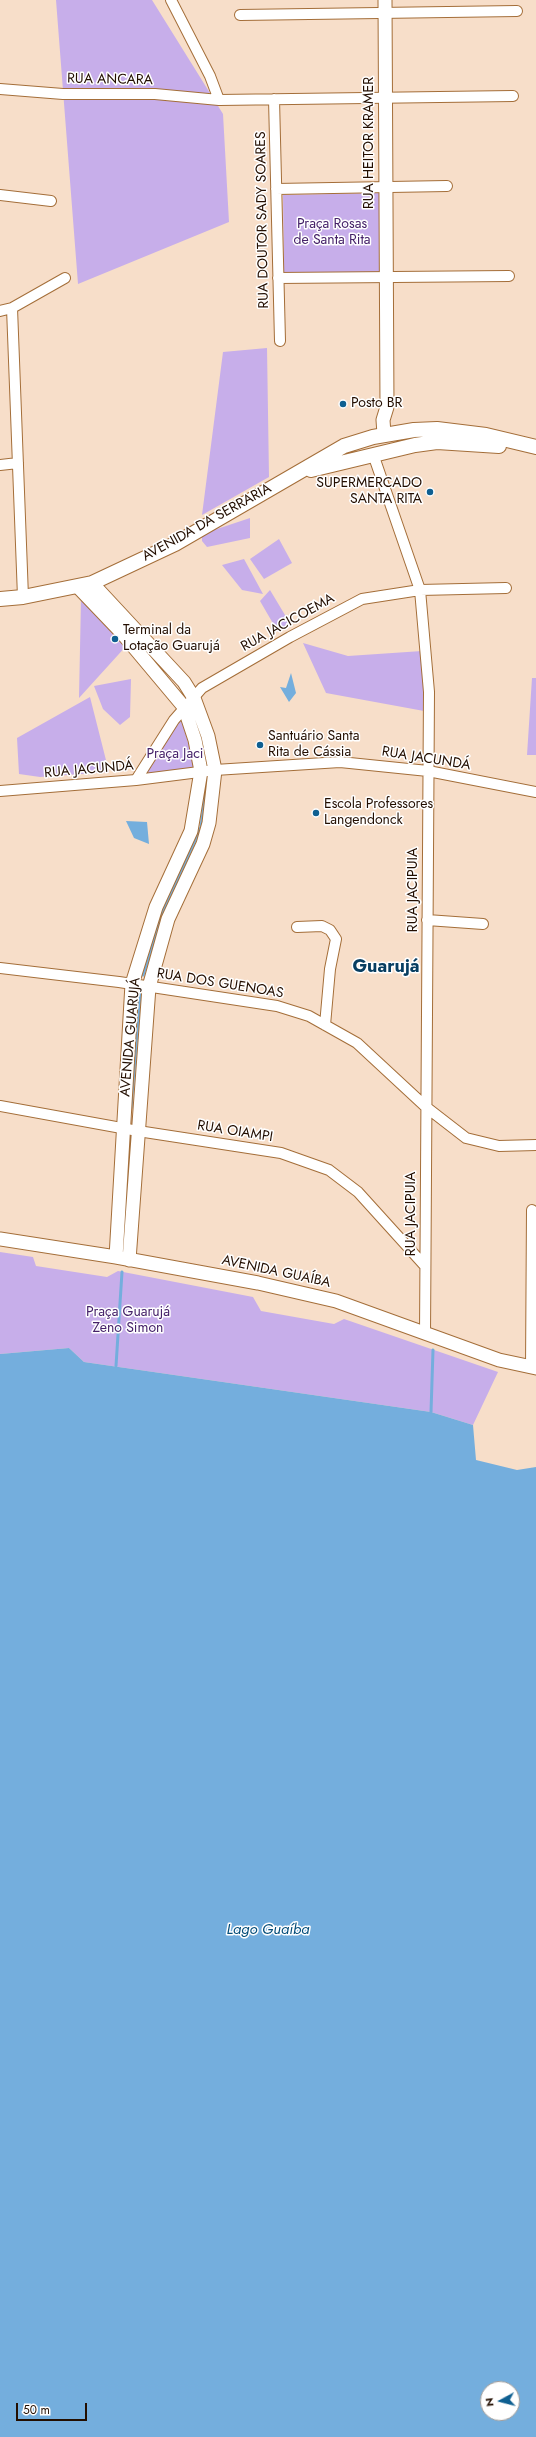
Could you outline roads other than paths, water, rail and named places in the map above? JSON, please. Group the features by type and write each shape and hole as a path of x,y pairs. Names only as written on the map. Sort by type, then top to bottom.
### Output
{"main road":[{"name":"AVENIDA DA SERRARIA","path":"0,599 23,597 92,583 175,544 344,446 387,433 437,429 486,435 536,448"},
{"name":"AVENIDA DA SERRARIA","path":"297,473 350,461 392,449 437,442 536,448"},
{"path":"344,446 345,456 350,461"}],"street":[{"path":"171,0 210,76 219,100"},
{"name":"RUA HEITOR KRAMER","path":"386,0 386,407 391,420 387,433 392,449"},
{"path":"240,15 517,11"},
{"name":"RUA ANCARA","path":"0,89 63,94 155,94 219,100 513,96"},
{"name":"RUA DOUTOR SADY SOARES","path":"274,99 280,341"},
{"path":"276,189 447,186"},
{"path":"0,195 51,201"},
{"path":"278,278 509,276"},
{"path":"0,311 12,308 65,278"},
{"path":"12,308 23,597"},
{"name":"RUA JACIPUIA","path":"374,454 420,590 429,692 425,1334"},
{"path":"0,465 18,463"},
{"name":"AVENIDA GUARUJÁ","path":"92,583 174,671 194,698 208,736 215,770 209,824 203,844 168,919 149,986 129,1260"},
{"name":"AVENIDA GUARUJÁ","path":"78,587 122,633 184,707 195,740 201,771 191,830 156,907 132,984 116,1257"},
{"name":"RUA JACICOEMA","path":"136,780 184,707 202,688 290,637 362,599 420,590 506,588"},
{"name":"RUA JACUNDÁ","path":"0,791 136,780 201,771 340,762 428,771 536,792"},
{"path":"427,920 482,924"},
{"path":"297,927 322,926 330,930 336,939 330,969 325,1025"},
{"name":"RUA DOS GUENOAS","path":"0,968 149,986 277,1006 309,1016 357,1043 426,1107 466,1138 499,1146 536,1145"},
{"name":"RUA OIAMPI","path":"0,1106 138,1132 281,1153 329,1170 358,1192 425,1266"},
{"path":"532,1210 533,1368"},
{"name":"AVENIDA GUAÍBA","path":"0,1239 116,1257 258,1283 336,1301 499,1360 533,1368"}],"water":[{"path":"291,673 296,693 289,702 280,687 286,688"},
{"path":"126,821 147,822 149,844 134,838"},
{"name":"Lago Guaíba","path":"69,1348 84,1362 431,1412 473,1425 476,1460 517,1470 536,1467 536,2437 0,2437 0,1354"}],"waterway":[{"path":"143,975 163,912 201,827 207,784"},
{"path":"131,1108 140,994"},
{"path":"124,1239 130,1137"},
{"path":"116,1366 122,1272"},
{"path":"431,1412 433,1350"}],"place":[{"name":"Posto BR","path":"343,404"},
{"name":"SUPERMERCADO SANTA RITA","path":"430,492"},
{"name":"Terminal da Lotação Guarujá","path":"115,639"},
{"name":"Santuário Santa Rita de Cássia","path":"260,745"},
{"name":"Escola Professores Langendonck","path":"316,813"}],"district":[{"name":"Guarujá","path":"386,968"}],"park label":[{"name":"Praça Rosas de Santa Rita","path":"332,234"},
{"name":"Praça Jaci","path":"175,755"},
{"name":"Praça Guarujá Zeno Simon","path":"128,1322"}]}
